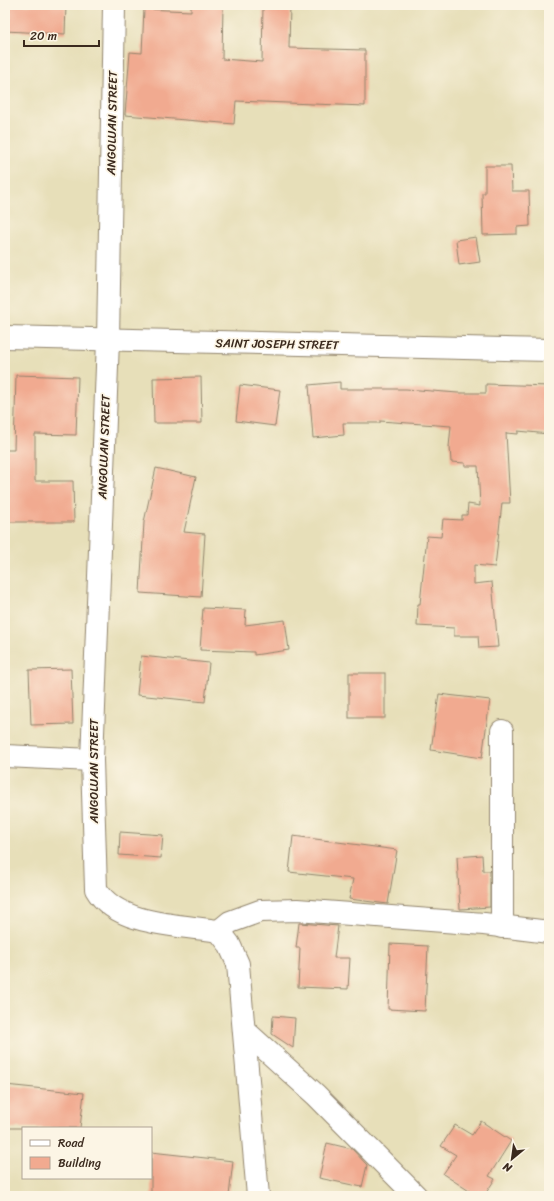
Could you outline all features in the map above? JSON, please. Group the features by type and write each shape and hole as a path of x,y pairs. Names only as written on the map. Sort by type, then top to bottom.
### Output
{"street":[{"name":"ANGOLUAN STREET","path":"114,5 108,340 92,760 96,889 102,899 113,908 136,919 219,931"},
{"name":"SAINT JOSEPH STREET","path":"5,337 549,350"},
{"path":"502,731 502,927"},
{"path":"5,756 92,760"},
{"path":"258,1196 245,1031 238,964 229,944 219,931 230,922 260,911 297,910 549,932"},
{"path":"245,1031 316,1095 416,1196"}],"building":[{"path":"5,5 66,5 65,34 5,31"},
{"path":"191,5 223,5 222,59 262,62 263,5 290,5 289,48 365,50 365,106 236,101 234,124 125,115 130,52 142,53 144,9 191,11"},
{"path":"485,166 511,166 512,191 529,191 530,226 517,227 517,234 483,235 482,193 485,193"},
{"path":"476,237 480,262 459,265 456,240"},
{"path":"16,375 78,377 76,435 35,434 35,481 73,481 74,522 5,522 5,450 14,450"},
{"path":"201,377 202,423 154,423 153,378"},
{"path":"340,382 340,389 406,389 458,393 486,393 486,384 549,386 549,434 518,431 518,434 506,433 510,503 502,503 495,567 474,565 474,584 492,582 498,647 479,648 478,636 454,636 454,628 417,626 418,604 420,604 427,536 441,537 443,519 462,520 462,515 467,515 468,504 480,506 478,466 465,466 465,463 451,462 449,447 451,426 380,421 380,423 343,423 344,435 313,438 309,385"},
{"path":"240,385 280,390 275,426 236,421"},
{"path":"156,468 196,477 184,532 205,534 201,597 140,593 144,522"},
{"path":"203,608 246,610 245,625 285,620 289,650 254,655 254,652 200,650"},
{"path":"141,656 209,663 205,702 137,695"},
{"path":"71,669 73,724 31,725 29,670"},
{"path":"349,673 385,673 385,718 349,718"},
{"path":"439,694 490,700 482,758 431,750"},
{"path":"120,832 163,835 161,858 119,855"},
{"path":"293,836 397,850 388,904 349,899 353,879 289,872"},
{"path":"482,855 483,871 490,871 490,907 460,909 457,857"},
{"path":"299,923 338,926 334,958 350,958 348,989 298,987 300,948 296,948"},
{"path":"390,944 428,946 425,1011 388,1009"},
{"path":"273,1016 295,1018 293,1048 272,1034"},
{"path":"5,1085 84,1093 80,1127 5,1128"},
{"path":"481,1121 511,1141 489,1176 495,1179 484,1196 477,1196 443,1174 456,1155 441,1146 455,1125 472,1135"},
{"path":"327,1143 352,1149 367,1165 362,1187 319,1178"},
{"path":"152,1152 233,1161 229,1196 151,1196"}]}
